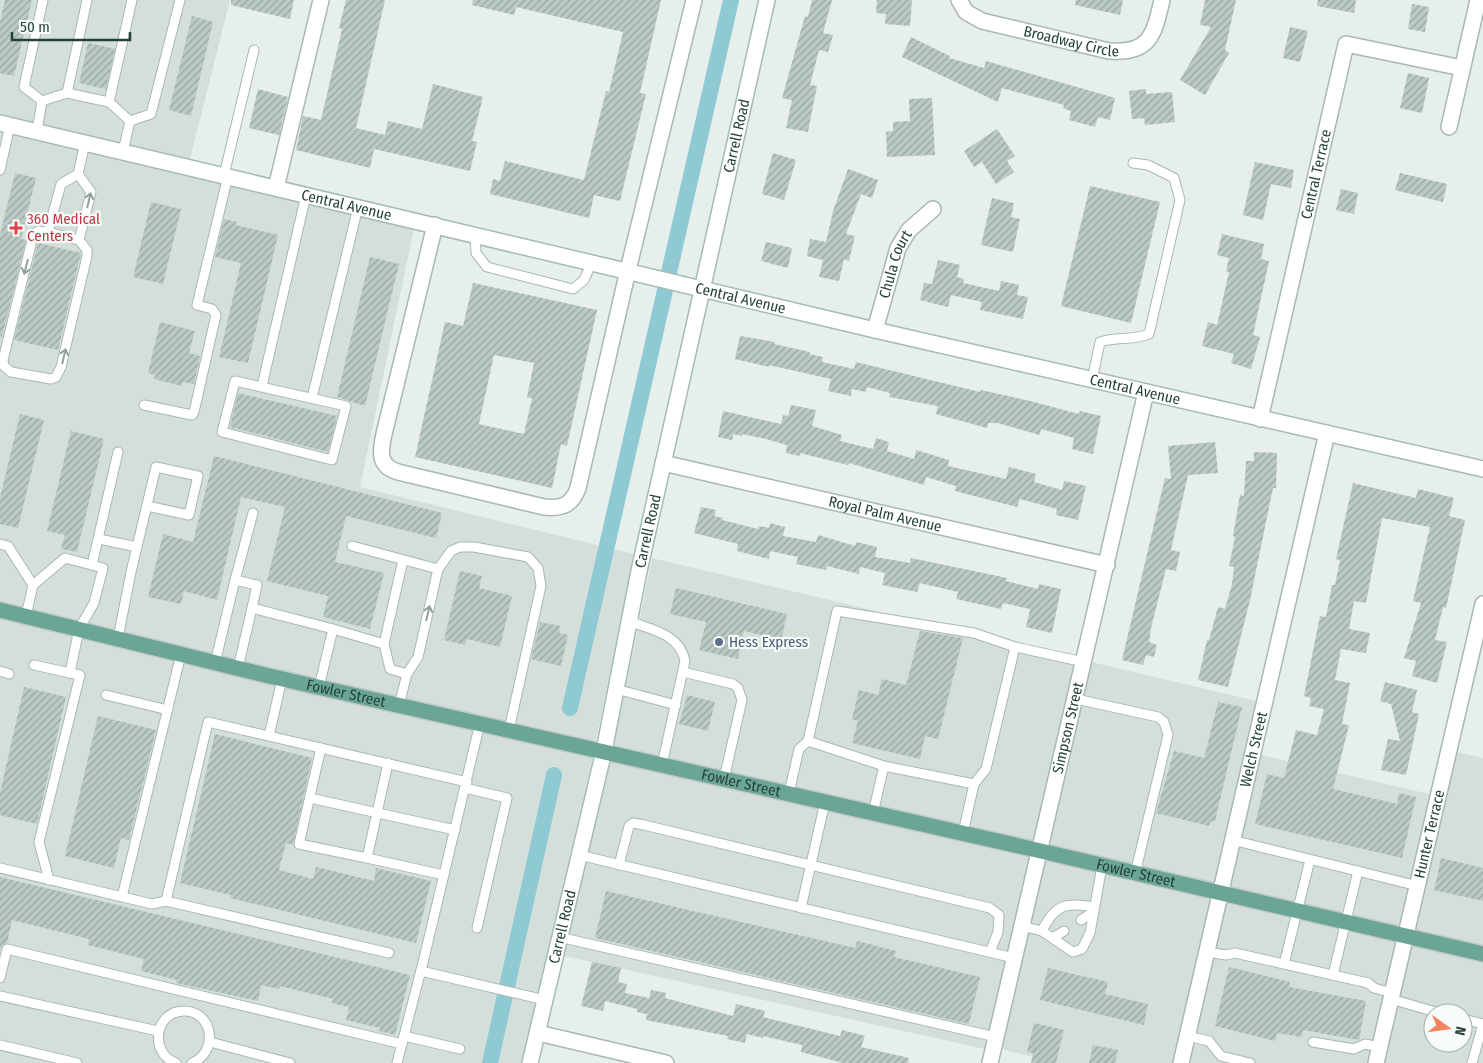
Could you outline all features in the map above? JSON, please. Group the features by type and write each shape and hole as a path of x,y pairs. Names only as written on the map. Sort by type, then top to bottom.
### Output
{"main road":[{"name":"Fowler Street","path":"0,610 282,679 963,833 1483,954"}],"street":[{"path":"276,188 321,0"},
{"path":"435,225 384,434 381,455 383,463 390,470 398,472 534,505 552,508 564,507 576,494 694,0"},
{"name":"Carrell Road","path":"530,1063 604,751 629,621 663,463 694,286 767,0"},
{"name":"Broadway Circle","path":"959,0 966,12 982,21 1109,51 1126,52 1144,45 1154,31 1162,0"},
{"path":"1448,127 1478,0"},
{"name":"Central Terrace","path":"1260,419 1346,44 1462,68"},
{"name":"Central Avenue","path":"5,124 875,330 1483,469"},
{"name":"Chula Court","path":"875,330 898,248 909,230 933,209"},
{"name":"Simpson Street","path":"990,1063 1041,851 1146,392"},
{"name":"Welch Street","path":"1181,1063 1327,433"},
{"name":"Royal Palm Avenue","path":"663,463 1107,565"},
{"name":"Hunter Terrace","path":"1376,1063 1483,604"},
{"path":"538,1033 666,1063"}],"lane":[{"path":"42,101 24,87 43,0"},
{"path":"67,93 87,0"},
{"path":"109,102 132,0"},
{"path":"130,121 151,114 180,0"},
{"path":"144,405 192,415 194,412 216,315 212,309 196,305 254,50"},
{"path":"42,101 67,93 109,102 130,121"},
{"path":"37,131 42,101"},
{"path":"123,152 130,121"},
{"path":"0,170 5,124"},
{"path":"48,232 61,184 78,174 85,143"},
{"path":"1092,380 1100,342 1112,338 1136,340 1149,334 1180,200 1174,178 1148,165 1133,163"},
{"path":"78,174 91,192 79,240"},
{"path":"262,386 306,195"},
{"path":"312,398 358,207"},
{"path":"38,231 48,232 79,240 87,250 59,373 51,379 11,372 4,366 32,240 38,231"},
{"path":"475,234 476,253 487,267 573,289 584,280 592,262"},
{"path":"236,381 312,398 346,406 332,460 222,432 236,381"},
{"path":"92,565 118,452"},
{"path":"118,638 137,547 156,467 198,476 189,516 147,506"},
{"path":"215,663 253,513"},
{"path":"99,539 137,547"},
{"path":"0,544 8,546 33,585"},
{"path":"352,546 438,569"},
{"path":"399,705 407,674 418,657 438,569 450,551 460,547 474,547 528,557 538,568 540,586 509,730"},
{"path":"26,616 33,585 65,558 103,568 94,603 79,629 70,674"},
{"path":"403,560 384,644 390,669 407,674"},
{"path":"235,580 257,585 238,668"},
{"path":"252,608 384,644"},
{"path":"788,793 799,749 808,741 837,610 965,631 1015,646 1084,662"},
{"path":"629,621 670,637 678,643 683,651 685,661 683,672 662,765"},
{"path":"319,687 333,629"},
{"path":"963,833 974,784 986,769 1015,646"},
{"path":"122,897 181,654"},
{"path":"34,665 80,676 39,842 49,880"},
{"path":"683,672 733,684 740,694 742,700 724,779"},
{"path":"269,736 282,679"},
{"path":"616,689 676,705"},
{"path":"106,695 168,710"},
{"path":"1076,699 1158,717 1164,722 1168,735 1135,874"},
{"path":"166,901 208,722 388,763 507,798 477,928"},
{"path":"397,1063 480,723"},
{"path":"808,741 884,766 974,784"},
{"path":"321,748 299,844 444,874"},
{"path":"367,858 388,763"},
{"path":"873,813 884,766"},
{"path":"310,798 455,830"},
{"path":"801,908 824,802"},
{"path":"619,864 626,832 633,823 811,865 996,910 999,915 999,923 990,952"},
{"path":"1232,840 1418,886"},
{"path":"579,855 1014,958"},
{"path":"1284,964 1310,860"},
{"path":"1022,926 1042,931 1054,937 1073,952 1082,950 1090,933 1102,866"},
{"path":"0,868 152,904 166,901 389,953"},
{"path":"1333,975 1358,871"},
{"path":"1042,931 1049,917 1063,906 1074,903 1093,909"},
{"path":"1081,920 1093,909"},
{"path":"1054,937 1064,931"},
{"path":"559,937 996,1037"},
{"path":"0,978 7,949 194,994 403,1040 460,1049"},
{"path":"1207,952 1226,955 1235,953 1368,983 1374,988 1392,996 1423,1007"},
{"path":"421,970 545,1000"},
{"path":"190,1012 194,994"},
{"path":"0,996 158,1031"},
{"path":"176,1063 164,1056 159,1048 158,1031 168,1016 176,1012 190,1012 207,1024 210,1042 202,1057 192,1063"},
{"path":"1472,1063 1483,1024 1473,1022"},
{"path":"1187,1036 1209,1041 1221,1056 1250,1063"},
{"path":"210,1042 290,1063"},
{"path":"1313,1042 1354,1049 1365,1044 1380,1047"},
{"path":"0,1045 77,1063"}],"shaded area":[{"path":"0,0 230,0 190,159 0,114"},
{"path":"0,131 414,228 360,487 634,554 596,741 267,667 0,602"},
{"path":"652,558 1269,704 1257,754 1442,797 1453,751 1483,758 1483,946 614,745"},
{"path":"0,618 263,683 593,757 521,1063 0,1063"},
{"path":"611,761 1483,963 1483,1063 1059,1063 996,1048 994,1051 564,956"}],"building":[{"path":"5,0 32,0 14,76 0,73 0,22"},
{"path":"231,0 294,0 290,19 231,5"},
{"path":"346,0 385,0 356,128 385,135 388,121 422,129 433,84 483,97 472,141 477,142 470,171 374,149 370,168 296,150 303,116 321,120 342,29 339,28"},
{"path":"473,0 661,0 640,93 646,94 620,201 594,195 589,218 490,194 493,179 500,181 505,161 584,180 606,91 609,92 623,32 516,7 514,15 472,5"},
{"path":"812,0 832,0 823,33 833,35 828,52 819,50 810,85 817,86 808,132 786,128 792,100 782,98 805,16 808,17"},
{"path":"877,0 912,0 910,26 885,24 886,14 876,13"},
{"path":"1076,0 1123,0 1120,15 1075,5"},
{"path":"1205,0 1236,0 1225,50 1229,53 1205,95 1180,80 1211,27 1200,25"},
{"path":"1318,0 1356,0 1354,13 1317,6"},
{"path":"1412,4 1429,7 1425,32 1408,29"},
{"path":"192,16 213,22 191,116 169,110"},
{"path":"1290,27 1308,31 1300,62 1283,58"},
{"path":"911,37 950,56 949,58 984,68 986,61 1115,98 1110,120 1098,117 1095,127 1069,120 1071,111 1063,108 1064,105 1002,88 998,102 902,57"},
{"path":"88,43 115,49 106,89 79,83"},
{"path":"1408,73 1429,78 1422,113 1400,108"},
{"path":"258,89 288,97 279,135 249,128"},
{"path":"1146,89 1146,94 1172,92 1175,122 1145,125 1144,118 1132,119 1129,91"},
{"path":"932,98 935,155 887,157 886,132 893,131 893,122 910,121 909,99"},
{"path":"997,129 1015,156 1007,161 1014,172 996,184 982,162 974,167 964,151"},
{"path":"773,153 796,160 784,200 762,194"},
{"path":"1255,162 1294,170 1291,188 1271,184 1263,220 1243,215"},
{"path":"848,169 878,180 872,198 861,194 846,234 855,236 849,261 844,259 839,281 819,277 823,260 807,256 810,239 826,242 833,211"},
{"path":"15,173 36,178 21,239 26,240 2,337 0,336 0,235"},
{"path":"1400,173 1447,184 1443,202 1395,190"},
{"path":"1090,186 1160,202 1131,323 1061,306"},
{"path":"1341,189 1358,193 1354,214 1336,210"},
{"path":"992,198 1014,203 1011,217 1020,219 1013,252 981,245"},
{"path":"151,202 181,209 163,284 133,277"},
{"path":"224,219 237,222 236,225 278,235 248,363 219,357 241,263 215,257"},
{"path":"1222,234 1264,244 1261,259 1269,261 1253,335 1260,337 1251,369 1231,363 1234,354 1202,346 1208,322 1217,325 1229,272 1226,271 1229,258 1217,255"},
{"path":"766,242 792,248 788,268 761,261"},
{"path":"38,243 81,253 58,350 14,340"},
{"path":"370,257 399,264 365,406 337,397"},
{"path":"938,260 960,265 957,277 964,279 963,283 999,291 1001,281 1019,285 1017,295 1028,297 1023,319 980,310 982,302 951,295 948,307 920,300 924,283 932,284"},
{"path":"473,283 597,310 567,446 561,444 552,488 415,457 445,322 463,326","holes":["494,355 534,363 527,397 532,398 524,434 479,424"]},
{"path":"160,322 195,331 189,353 200,356 194,384 183,382 182,386 154,379 155,375 148,373"},
{"path":"740,336 775,342 774,344 810,352 809,354 823,357 822,362 854,369 856,362 980,392 981,390 1030,401 1079,414 1080,411 1101,416 1093,454 1072,449 1074,438 1041,429 1040,435 998,423 988,423 987,428 936,414 938,406 889,397 890,393 867,387 866,392 852,389 851,396 828,391 831,379 735,359"},
{"path":"238,393 337,416 328,452 230,427"},
{"path":"791,405 816,410 812,426 842,435 840,441 873,449 876,438 889,442 887,451 914,459 916,450 949,460 948,466 1006,479 1009,467 1036,474 1034,482 1062,490 1064,481 1086,486 1078,520 1056,515 1057,509 1020,499 1017,507 955,491 956,486 926,477 924,485 849,463 848,465 800,453 800,456 786,453 787,445 766,439 742,434 742,436 733,434 732,440 718,437 723,411 781,424 783,415 788,416"},
{"path":"20,414 44,420 18,528 0,524 0,498"},
{"path":"71,431 104,439 77,552 61,549 65,535 47,531"},
{"path":"1215,442 1218,473 1188,475 1171,550 1180,552 1176,571 1166,569 1151,628 1149,642 1157,645 1154,657 1146,655 1143,665 1122,660 1165,478 1171,479 1168,446"},
{"path":"1254,452 1277,453 1276,488 1273,488 1250,600 1228,687 1198,680 1207,640 1209,640 1218,607 1225,609 1232,584 1234,567 1229,566 1235,537 1233,536 1240,495 1244,496 1246,461 1254,461"},
{"path":"214,456 442,513 436,538 346,516 335,562 384,573 370,629 323,617 328,596 267,581 285,507 241,497 217,600 184,591 181,604 148,597 163,534 193,542"},
{"path":"1353,483 1416,498 1418,489 1454,498 1449,516 1465,520 1446,608 1443,607 1435,640 1447,642 1437,683 1412,676 1416,661 1404,658 1421,603 1413,601 1430,527 1382,518 1366,603 1354,601 1349,629 1370,633 1366,653 1341,649 1335,680 1350,683 1342,724 1349,725 1333,789 1397,804 1399,793 1416,797 1402,858 1255,824 1267,774 1284,778 1296,730 1317,735 1324,709 1309,706 1311,698 1304,696 1320,616 1326,617 1332,585 1335,585 1340,560 1336,559"},
{"path":"701,507 716,510 714,516 723,518 722,520 758,529 759,526 769,528 770,523 785,527 783,536 816,542 818,535 855,546 856,542 877,547 875,557 910,563 911,558 1007,578 1006,581 1038,589 1039,584 1061,589 1052,633 1026,627 1030,609 1003,603 1001,609 956,599 958,592 920,583 917,592 882,585 885,573 860,567 859,574 827,566 826,570 796,564 798,557 770,551 769,559 737,551 738,544 694,533"},
{"path":"460,571 482,576 479,588 512,596 500,647 467,639 465,645 444,640"},
{"path":"676,588 787,614 781,640 744,631 738,659 699,650 706,622 670,614"},
{"path":"540,622 560,626 559,633 568,635 561,666 531,659"},
{"path":"920,631 963,638 938,739 925,736 920,759 852,743 858,721 852,719 859,690 878,695 882,679 906,685"},
{"path":"1385,682 1417,690 1412,712 1419,714 1406,775 1381,770 1388,739 1400,741 1391,704 1380,701"},
{"path":"24,687 66,697 37,824 0,815 0,793"},
{"path":"687,695 715,702 708,731 679,724"},
{"path":"1218,702 1242,707 1215,821 1211,821 1209,826 1156,813 1174,751 1204,758"},
{"path":"98,716 156,730 129,840 121,838 114,868 65,856"},
{"path":"215,734 312,758 293,845 286,843 279,870 313,879 316,867 374,881 376,868 431,881 416,943 230,898 231,895 180,883"},
{"path":"1441,858 1483,868 1483,901 1434,890"},
{"path":"0,877 410,975 395,1035 379,1031 380,1028 346,1020 349,1007 332,1003 333,999 280,986 279,989 261,985 258,1001 176,983 177,980 141,971 144,959 88,945 89,939 12,920 7,943 2,945 0,950"},
{"path":"606,891 855,948 857,941 896,951 894,957 980,977 969,1024 595,938"},
{"path":"592,962 621,968 618,982 627,984 625,993 649,998 651,990 666,993 665,998 733,1016 736,1004 765,1011 763,1017 840,1036 842,1030 865,1036 861,1047 909,1058 908,1063 843,1063 801,1052 802,1045 763,1036 763,1038 747,1034 745,1043 727,1039 728,1036 646,1020 647,1014 637,1012 637,1009 605,1001 603,1011 581,1006"},
{"path":"1229,967 1290,982 1289,987 1366,1001 1359,1040 1303,1030 1302,1037 1277,1033 1275,1041 1215,1026"},
{"path":"1048,968 1108,982 1105,994 1148,1004 1144,1025 1040,1000"},
{"path":"1034,1023 1064,1030 1056,1063 1031,1063 1033,1053 1027,1052"},
{"path":"1093,1045 1118,1050 1115,1063 1089,1063"}],"waterway":[{"path":"570,708 731,0"},
{"path":"490,1063 554,775"}],"place":[{"name":"360 Medical Centers","path":"16,228"},
{"name":"Hess Express","path":"719,642"}]}
